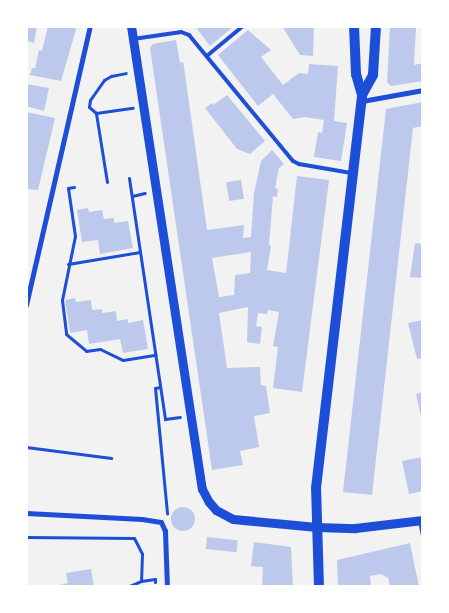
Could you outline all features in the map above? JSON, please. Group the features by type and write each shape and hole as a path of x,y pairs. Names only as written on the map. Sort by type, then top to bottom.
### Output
{"main road":[{"path":"354,26 356,74 362,98"},
{"path":"319,587 316,488 352,174 362,98 373,75 376,26"}],"street":[{"path":"26,305 90,26"},
{"path":"131,26 202,489 216,510 232,519 317,527 356,528 421,520 423,534"},
{"path":"362,98 423,90"},
{"path":"26,513 142,519 161,522 165,531 167,587"}],"lane":[{"path":"208,55 243,26"},
{"path":"133,39 181,32 189,35 208,55 293,161 299,164 352,174"}],"path":[{"path":"422,26 423,31"},
{"path":"107,182 96,113 89,107 90,100 104,80 111,76 125,73"},
{"path":"96,113 128,108"},
{"path":"129,178 165,417 166,419 173,418"},
{"path":"74,187 68,188 75,236 62,300 66,334 86,351 100,348 123,360 156,355"},
{"path":"132,196 140,194"},
{"path":"68,264 140,252"},
{"path":"161,389 155,388 168,512"},
{"path":"26,447 111,458"},
{"path":"26,537 134,538 142,554 141,581"},
{"path":"127,587 141,581 155,579"}],"building":[{"path":"26,26 37,26 34,43 27,41"},
{"path":"48,26 77,26 61,81 30,75 32,68 35,68 39,50 42,51"},
{"path":"195,26 234,26 210,46"},
{"path":"282,26 314,26 313,56 300,55"},
{"path":"390,26 416,26 414,65 423,63 423,81 391,86 387,82"},
{"path":"248,30 271,50 261,57 283,85 299,73 308,74 309,64 338,66 334,121 347,123 341,161 314,157 318,132 322,133 324,120 305,117 293,119 273,94 258,106 218,55"},
{"path":"176,40 180,63 183,62 207,230 244,225 243,238 251,237 254,193 261,161 272,150 284,164 279,168 275,188 278,189 277,197 273,196 269,245 271,246 267,270 286,273 297,176 329,180 302,392 273,388 278,347 273,346 279,312 268,310 267,314 258,313 256,326 262,327 260,344 247,342 248,307 219,313 227,368 260,367 261,385 266,386 270,413 254,416 259,447 240,451 243,465 212,470 150,48 153,44","holes":["251,252 250,273 235,275 234,295 219,297 212,258"]},
{"path":"26,84 49,88 44,111 26,106"},
{"path":"227,95 265,141 250,154 237,149 205,108"},
{"path":"423,102 423,126 413,128 372,495 343,492 386,109"},
{"path":"26,112 55,118 38,190 26,189"},
{"path":"241,180 244,199 229,201 226,182"},
{"path":"88,208 89,212 102,210 104,219 114,218 114,223 128,221 133,248 100,254 98,240 82,242 77,210"},
{"path":"415,243 423,244 423,278 410,277"},
{"path":"75,298 76,302 91,300 92,310 102,309 102,313 116,311 117,321 128,319 128,323 143,320 148,349 123,353 120,339 89,344 87,330 70,333 65,300"},
{"path":"423,320 423,358 417,359 408,323"},
{"path":"423,392 423,421 422,421 416,394"},
{"path":"423,457 423,491 409,494 402,461"},
{"path":"183,507 191,511 195,519 191,527 183,531 175,527 171,519 175,511"},
{"path":"207,537 238,540 237,552 206,549"},
{"path":"254,542 291,547 293,587 262,587 263,567 251,566"},
{"path":"410,543 419,587 387,587 390,585 388,578 381,574 370,576 371,587 338,587 337,560"},
{"path":"91,569 94,587 52,587 68,583 66,573"}]}
